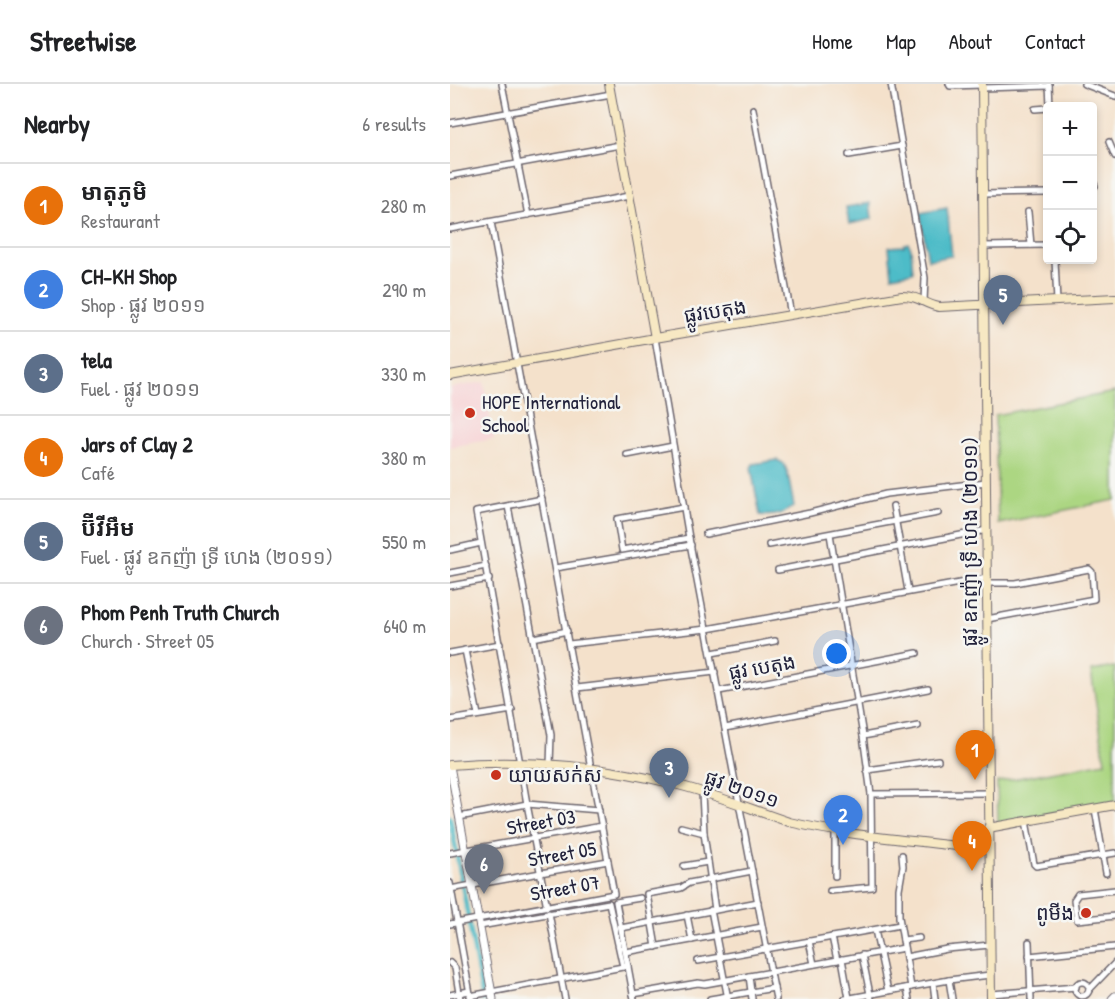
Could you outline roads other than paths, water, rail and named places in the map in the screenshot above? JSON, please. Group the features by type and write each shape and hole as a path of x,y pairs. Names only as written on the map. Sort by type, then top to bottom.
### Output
{"main road":[{"path":"609,84 655,338"},
{"name":"ផ្លូវ ឧកញ៉ា ទ្រី ហេង (២០១១)","path":"982,86 991,997"},
{"name":"ផ្លូវបេតុង","path":"450,375 902,296 914,296 939,307 1115,298"},
{"name":"ផ្លូវ ២០១១","path":"450,765 488,762 521,763 592,770 672,783 789,822 835,832 989,850"},
{"path":"988,828 1115,805"}],"street":[{"path":"502,84 528,215"},
{"path":"891,84 925,278 924,301"},
{"path":"949,84 950,86 1049,85 1049,102"},
{"path":"1084,84 1115,96"},
{"path":"450,123 611,94"},
{"path":"1035,109 1043,108"},
{"path":"753,109 791,315"},
{"path":"1109,142 1115,156"},
{"path":"450,176 620,145"},
{"path":"849,156 902,146"},
{"path":"984,194 1043,193"},
{"path":"450,229 629,196"},
{"path":"1028,212 1031,245"},
{"path":"491,222 608,861"},
{"path":"984,246 1043,245"},
{"path":"1055,264 1057,302"},
{"path":"655,338 690,541 776,999"},
{"path":"627,455 673,446"},
{"path":"706,534 810,513 886,494 986,482"},
{"path":"542,499 477,512 527,804 547,906"},
{"path":"508,506 551,735 550,765"},
{"path":"893,506 909,591"},
{"path":"684,507 617,519 622,550 690,541"},
{"path":"769,545 938,513"},
{"path":"778,570 987,530"},
{"path":"830,891 872,888 871,794 831,534"},
{"path":"555,568 690,541"},
{"path":"450,549 481,543"},
{"path":"450,573 486,566"},
{"path":"569,644 707,628 909,591 987,580 1015,583 1089,569 1092,572 1094,599 987,619"},
{"path":"450,586 489,579"},
{"path":"533,638 567,631"},
{"path":"712,653 776,641"},
{"path":"450,653 500,644"},
{"path":"465,650 478,716"},
{"name":"ផ្លូវ បេតុង","path":"719,691 917,653"},
{"name":"ផ្លូវ បេតុង","path":"577,688 716,672"},
{"path":"725,728 928,689"},
{"path":"450,720 512,710"},
{"path":"863,736 918,726"},
{"path":"867,770 938,760"},
{"path":"450,765 491,994"},
{"path":"702,793 704,833 716,936 727,998"},
{"path":"871,794 988,793"},
{"path":"459,817 527,804 599,810"},
{"path":"1095,809 1106,873"},
{"path":"1026,821 1036,866 1115,853"},
{"name":"Street 03","path":"450,853 602,826"},
{"path":"681,826 704,833"},
{"path":"835,832 835,876"},
{"path":"902,855 903,866 899,889 900,925 906,957 909,999"},
{"name":"Street 05","path":"451,887 608,861"},
{"name":"Street 07","path":"450,924 478,922 614,894 608,861"},
{"path":"684,866 708,862"},
{"path":"656,947 647,894 681,888 689,883 753,871"},
{"path":"451,887 471,995"},
{"path":"1115,890 1078,894 1074,900 1077,920 1115,916"},
{"path":"626,966 626,952 616,902 640,898"},
{"path":"621,928 758,902"},
{"path":"478,922 549,914 609,903 634,996 904,948"},
{"path":"549,914 565,999"},
{"path":"687,915 692,940"},
{"path":"698,961 900,925"},
{"path":"626,952 762,927"},
{"path":"875,930 888,991"},
{"path":"450,933 459,932"},
{"path":"832,937 840,960 847,999 870,997 909,987 990,975"},
{"path":"903,940 919,938"},
{"path":"808,941 814,964"},
{"path":"1029,942 1031,999"},
{"path":"906,957 947,949 990,945"},
{"path":"1029,956 1115,946"},
{"path":"862,955 870,997"},
{"path":"450,963 455,968 460,996"},
{"path":"1085,995 1115,963"},
{"path":"450,994 460,996 491,994 626,966"},
{"path":"749,976 752,999"},
{"path":"950,980 952,999"},
{"path":"991,997 1076,987 1080,982 1088,986 1085,995"},
{"path":"933,983 935,999"},
{"path":"1076,987 1077,993 1092,999"},
{"path":"710,999 727,998 774,988"}],"water":[{"path":"870,203 872,219 849,224 846,207"},
{"path":"947,208 952,256 928,260 920,213"},
{"path":"908,243 911,248 913,272 892,276 889,247 904,246"},
{"path":"777,460 783,463 787,470 794,506 778,514 760,515 751,468 753,464"}],"waterway":[{"path":"450,817 483,999"}],"place":[{"name":"ប៊ីវីអឹម","path":"1003,325"},
{"name":"HOPE International School","path":"470,413"},
{"name":"យាយសក់ស","path":"496,775"},
{"name":"មាតុភូមិ","path":"975,780"},
{"name":"tela","path":"669,798"},
{"name":"CH-KH Shop","path":"843,845"},
{"name":"Jars of Clay 2","path":"972,871"},
{"name":"Phom Penh Truth Church","path":"484,894"},
{"name":"ពូមីង","path":"1086,913"}]}
